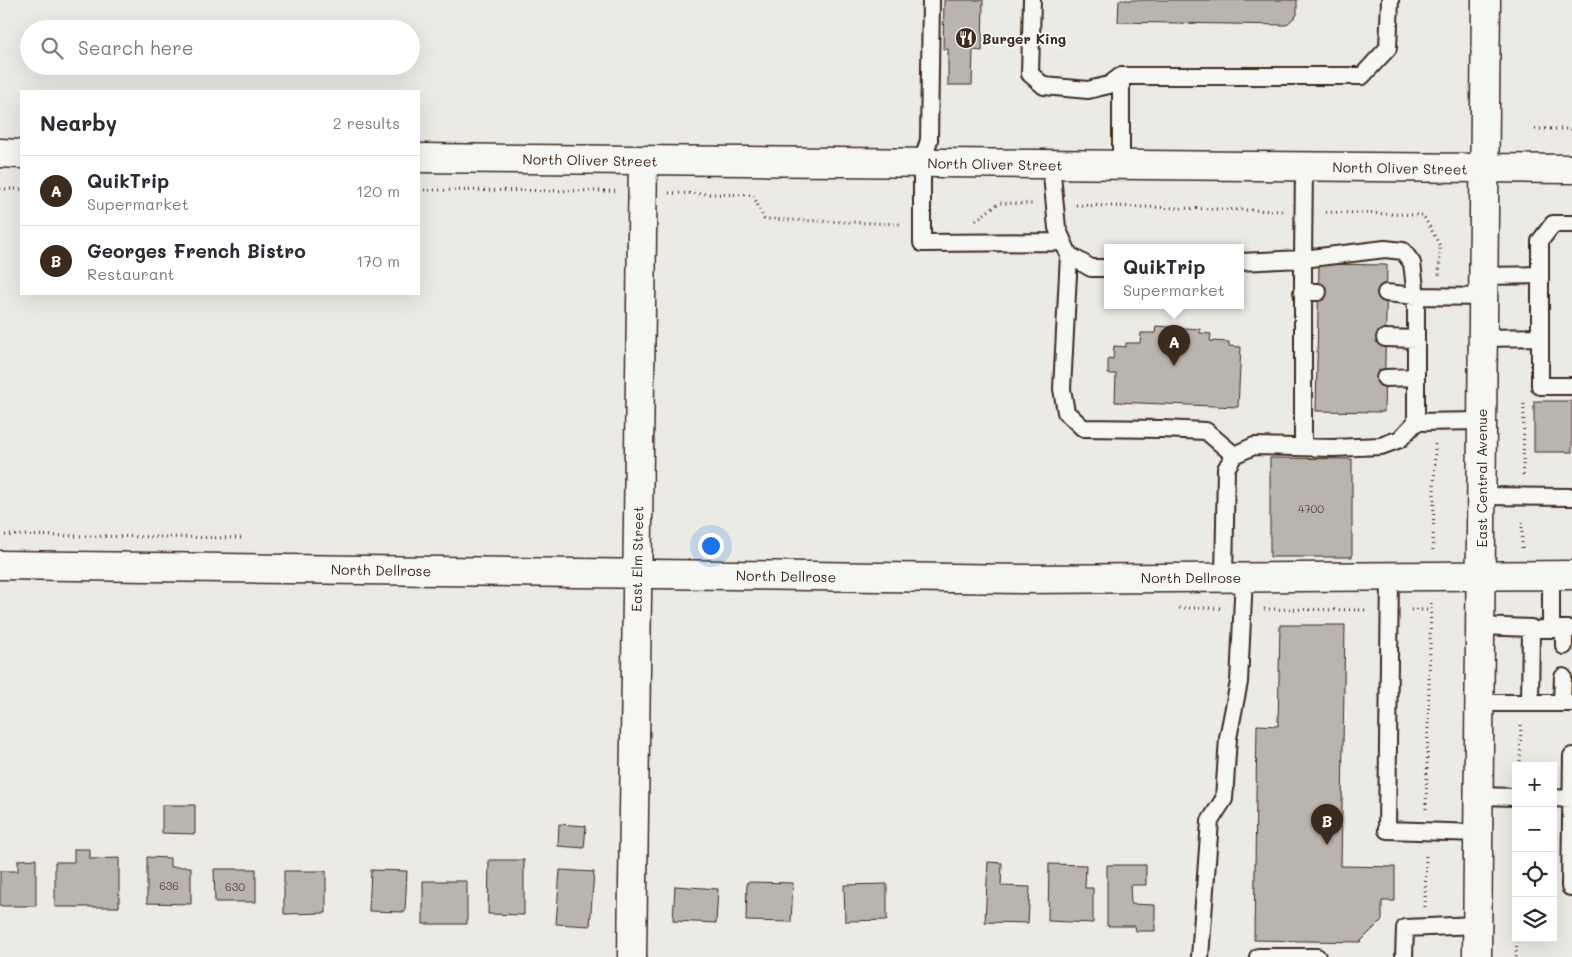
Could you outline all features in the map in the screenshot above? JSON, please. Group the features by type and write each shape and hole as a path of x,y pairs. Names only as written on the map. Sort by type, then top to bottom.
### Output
{"street":[{"name":"East Central Avenue","path":"1477,957 1486,0"},
{"path":"0,153 20,154"},
{"name":"North Oliver Street","path":"420,158 1572,169"},
{"name":"East Elm Street","path":"632,957 643,160"},
{"name":"North Dellrose","path":"0,565 1022,578 1561,575"}],"lane":[{"path":"931,0 929,140 922,163 922,243 1066,249 1091,268 1104,268"},
{"path":"1032,0 1030,74 1044,86 1088,90 1109,85 1121,76 1362,76 1388,48 1390,0"},
{"path":"1121,76 1121,165"},
{"path":"1051,164 1057,228 1066,249 1062,389 1066,412 1083,428 1206,431 1234,455"},
{"path":"1303,447 1310,378 1310,337 1302,292 1304,167"},
{"path":"1572,224 1553,224 1540,240 1540,386 1572,386"},
{"path":"1200,957 1210,821 1224,799 1228,738 1239,682 1226,469 1234,455 1254,446 1381,446 1400,439 1416,422 1416,296 1412,263 1403,251 1385,249 1303,259 1244,262"},
{"path":"1386,293 1439,297 1540,275"},
{"path":"1302,292 1318,292"},
{"path":"1482,338 1540,337"},
{"path":"1386,338 1416,339"},
{"path":"1385,378 1416,377"},
{"path":"1416,422 1481,421"},
{"path":"1481,496 1572,497"},
{"path":"1561,575 1564,646"},
{"path":"1390,576 1387,830 1478,833"},
{"path":"1480,626 1562,629"},
{"path":"1530,703 1531,628"},
{"path":"1479,703 1567,703 1563,677"},
{"path":"1572,756 1570,887 1572,887"},
{"path":"1478,796 1512,797"},
{"path":"1557,798 1571,799"},
{"path":"1404,957 1406,928 1477,925"},
{"path":"1258,957 1317,957"}],"path":[{"path":"1535,129 1572,130"},
{"path":"0,189 20,189"},
{"path":"420,190 753,195 764,219 922,225"},
{"path":"974,221 998,203 1423,215 1440,246 1439,297"},
{"path":"1425,927 1436,422"},
{"path":"1516,957 1517,942"}],"building":[{"path":"944,0 983,0 982,51 973,50 972,85 948,85 948,49 943,49"},
{"path":"1119,0 1297,0 1297,15 1286,25 1118,22"},
{"path":"1319,264 1387,265 1384,412 1316,411"},
{"path":"1156,326 1200,329 1200,333 1211,334 1210,341 1229,342 1229,346 1241,347 1238,407 1115,402 1116,374 1108,374 1108,358 1113,359 1114,346 1126,347 1126,343 1140,343 1141,333 1155,333"},
{"path":"1534,401 1572,401 1572,452 1534,452"},
{"path":"1270,458 1352,459 1352,557 1270,557"},
{"path":"1280,625 1345,625 1341,866 1395,867 1395,901 1382,901 1382,920 1360,942 1254,940 1257,725 1278,726"},
{"path":"162,805 195,805 195,834 162,833"},
{"path":"559,824 586,826 584,848 558,846"},
{"path":"74,849 90,849 90,859 119,858 119,907 55,907 55,862 74,862"},
{"path":"147,857 170,858 170,867 191,867 191,904 147,903"},
{"path":"36,859 36,906 0,906 0,871 18,871 18,860"},
{"path":"489,860 524,860 524,915 488,914"},
{"path":"988,862 1002,863 1001,886 1030,887 1028,923 985,922"},
{"path":"1049,864 1086,865 1085,888 1093,888 1093,923 1048,921"},
{"path":"1107,865 1146,865 1146,885 1130,885 1131,904 1155,905 1155,931 1136,931 1135,926 1107,926"},
{"path":"214,869 256,869 256,902 215,902"},
{"path":"371,870 407,871 405,912 369,911"},
{"path":"560,870 594,872 590,926 556,924"},
{"path":"284,871 326,871 326,913 284,914"},
{"path":"423,881 467,881 467,924 423,924"},
{"path":"747,882 793,883 791,922 746,921"},
{"path":"887,884 887,920 845,921 844,885"},
{"path":"675,886 718,889 716,923 673,921"}],"place":[{"name":"Burger King","path":"966,38"},
{"name":"QuikTrip","path":"1174,366"},
{"name":"Georges French Bistro","path":"1327,845"}]}
